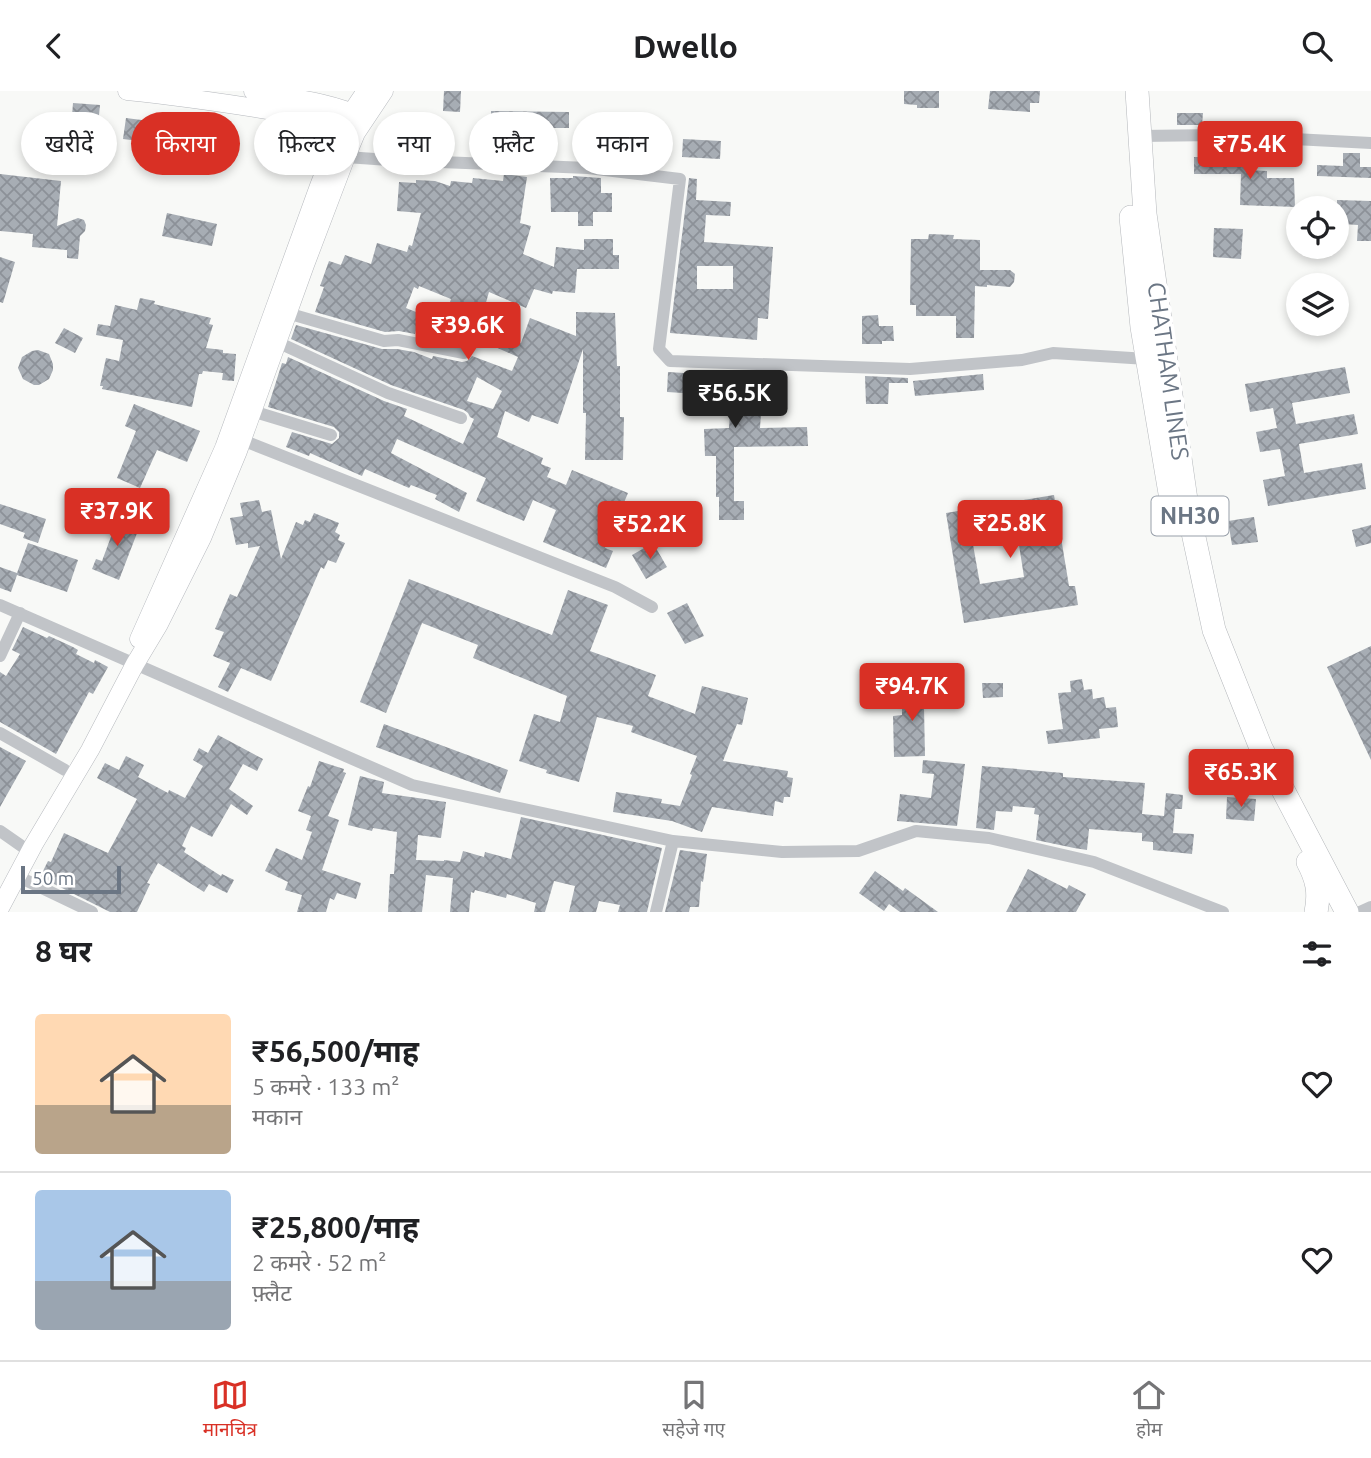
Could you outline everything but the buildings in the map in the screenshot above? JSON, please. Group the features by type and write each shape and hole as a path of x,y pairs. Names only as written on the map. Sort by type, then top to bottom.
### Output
{"highway":[{"name":"CHATHAM LINES","path":"1124,91 1131,218 1142,327 1164,461 1188,581 1210,660 1244,741 1315,876 1318,887 1316,912"},
{"name":"CHATHAM LINES","path":"1137,91 1145,214 1186,500 1214,630 1261,748 1347,912"}],"main road":[{"path":"127,91 278,112"},
{"path":"253,91 306,96 336,112"},
{"path":"358,112 366,91"},
{"path":"359,117 384,91"},
{"path":"0,908 34,844 90,750 132,662 224,449 325,175"},
{"path":"0,886 65,770 132,662 159,624 202,538 253,411 339,175"}],"street":[{"path":"1140,136 1217,135 1371,143"},
{"path":"359,158 588,168 680,179 659,349 670,361 911,369 1022,360 1054,353 1147,359"},
{"path":"287,313 384,341 398,340 464,353"},
{"path":"277,342 388,393 461,418"},
{"path":"253,411 331,435"},
{"path":"242,440 615,587 652,607"},
{"path":"0,605 412,785 673,841 782,852 858,851 916,831 989,838 1094,862 1223,912"},
{"path":"0,656 20,613"},
{"path":"0,733 65,770"},
{"path":"0,831 23,847"},
{"path":"656,912 673,841"},
{"path":"17,876 92,912"},
{"path":"1360,912 1371,907"}]}
